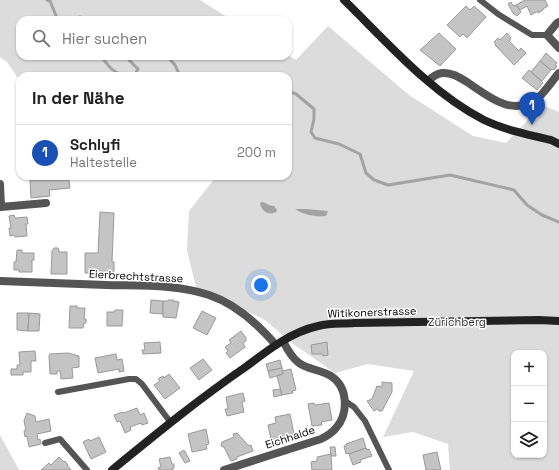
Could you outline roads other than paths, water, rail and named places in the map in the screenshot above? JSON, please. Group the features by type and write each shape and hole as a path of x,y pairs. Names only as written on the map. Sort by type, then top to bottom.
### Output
{"main road":[{"path":"344,0 428,80 458,103 484,120 504,128 551,140 559,144"},
{"name":"Witikonerstrasse","path":"112,470 230,377 279,343 295,334 317,326 329,324 539,320 559,321"}],"street":[{"path":"559,22 547,36 559,48"},
{"path":"428,80 441,73 450,73 497,101 507,105 519,106 537,98 559,73"},
{"path":"0,184 1,207 46,203"},
{"name":"Eierbrechtstrasse","path":"0,281 150,286 192,290 219,299 240,311 279,343"},
{"path":"279,343 298,363 321,371 334,379 342,391 345,401"},
{"name":"Eichhalde","path":"224,470 321,439 330,434 337,428 342,417 345,401"}],"lane":[{"path":"480,0 498,14 532,35 547,36"},
{"path":"58,392 136,379 142,384 171,423"},
{"path":"345,401 354,407 365,421 389,470"},
{"path":"45,443 60,440 86,470"}],"waterway":[{"path":"47,0 50,1 56,16"},
{"path":"104,60 116,72"},
{"path":"129,60 138,69 136,72"},
{"path":"171,60 178,72"},
{"path":"292,92 296,94 314,109 314,119 311,132 315,138 339,144 360,154 366,173 374,180 388,185 450,175 514,190 527,205 542,215 559,222"}],"place":[{"name":"Schlyfi","path":"532,125"}],"park label":[{"name":"Zürichberg","path":"457,322"}]}
